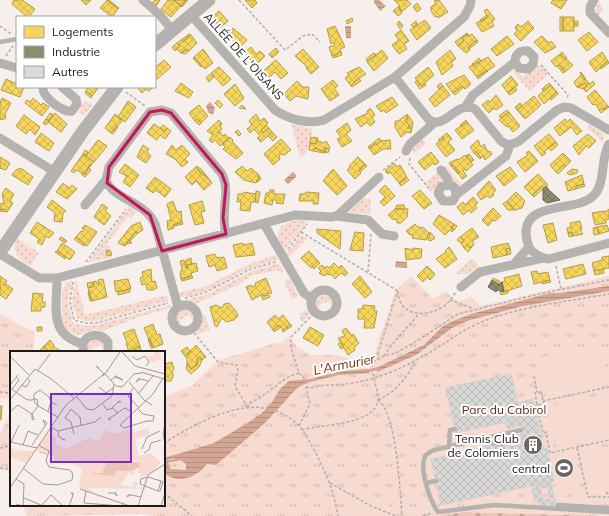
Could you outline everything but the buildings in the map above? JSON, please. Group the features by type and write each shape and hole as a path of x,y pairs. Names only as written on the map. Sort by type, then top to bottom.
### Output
{"main road":[{"path":"156,43 209,0"},
{"path":"0,253 82,131 121,89"}],"street":[{"path":"143,0 160,15 172,30"},
{"name":"ALLÉE DE L'OISANS","path":"191,15 275,110 288,117 312,123 318,122 395,77 464,17 470,6 471,0"},
{"path":"594,0 590,8 590,13 609,33"},
{"path":"466,106 473,95 515,62 517,54 524,50 531,53 534,61 531,67 525,70 518,68 515,62"},
{"path":"2,63 16,68"},
{"path":"395,77 424,116 434,122"},
{"path":"43,88 42,91 46,96 66,111 72,111 76,107 77,101 63,88"},
{"path":"406,151 410,144 434,122 442,121 457,109 466,106 474,109 501,142 510,145 519,141 557,110 566,107 574,109 609,130"},
{"path":"85,205 106,180 109,167 147,115 152,111 162,110 171,113 222,174 226,185 223,218 226,234"},
{"path":"0,138 55,172"},
{"path":"543,258 535,254 529,247 526,238 526,228 535,215 545,210 583,201 595,194 600,182 603,160 609,144"},
{"path":"449,184 441,187 438,192 440,199 446,202 453,201 456,195 506,156 510,145"},
{"path":"441,170 449,184 455,188 456,195"},
{"path":"336,216 345,211 379,177"},
{"path":"106,180 109,187 132,201 150,215 178,307"},
{"path":"0,253 39,278 57,278 295,215 336,216 366,220 382,234 394,236"},
{"path":"264,224 304,293 312,299"},
{"path":"461,286 480,272 543,258 554,258 581,249 609,243"},
{"path":"513,265 529,247"},
{"path":"57,278 58,328 69,338 84,348 89,336 97,334 108,342 108,351"},
{"path":"325,290 333,294 337,301 335,310 329,315 320,316 315,312 312,307 312,299 317,292 325,290"},
{"path":"190,306 196,311 197,319 191,329 183,330 175,326 173,323 172,314 178,307 190,306"}],"lane":[{"path":"0,42 16,39"},
{"path":"449,447 450,430 455,429"},
{"path":"522,430 434,450 427,455 423,464 426,483 433,504 438,512 494,505 609,512"},
{"path":"473,441 503,444"},
{"path":"426,483 436,481"},
{"path":"558,505 609,508"}],"path":[{"path":"239,0 286,50 303,36 312,34 320,42"},
{"path":"0,26 11,34"},
{"path":"2,63 13,46"},
{"path":"534,61 544,66 568,95 566,107"},
{"path":"121,89 152,111"},
{"path":"379,177 380,173 406,151 410,157 409,164 432,192 438,192"},
{"path":"70,296 74,279 132,201"},
{"path":"282,257 302,232 312,215"},
{"path":"368,272 372,224"},
{"path":"302,232 398,291"},
{"path":"554,258 561,289"},
{"path":"375,361 384,356 396,353 458,314 561,289 609,280"},
{"path":"398,291 399,300 403,307 419,313 434,311 441,308 450,300 461,286"},
{"path":"302,430 367,416 376,407 378,400 372,364 375,361 398,291"},
{"path":"306,386 341,385 374,378 416,360 456,334 505,313 609,294"},
{"path":"450,300 475,310"},
{"path":"299,426 310,404 304,378 299,373 291,348 291,337 315,312"},
{"path":"384,356 393,342 407,329 419,313"},
{"path":"191,329 218,362 237,365 238,370 235,386 248,408"},
{"path":"378,400 388,396 408,375 416,360"},
{"path":"248,408 250,403 261,397 288,377 299,373"},
{"path":"534,376 537,393 535,393 537,406 543,433 546,432 550,453 602,440 609,440"},
{"path":"543,401 609,387"},
{"path":"0,392 10,393"},
{"path":"537,393 542,392 544,404 537,406"},
{"path":"378,400 386,409 399,468 402,516"},
{"path":"165,442 213,416 248,408 265,408 277,411 289,417 299,426 321,461 330,483 338,516"},
{"path":"0,448 10,446"},
{"path":"577,446 588,497 609,496"},
{"path":"0,468 10,469"},
{"path":"330,483 371,506 396,516"},
{"path":"606,492 609,496"},
{"path":"165,493 192,516"},
{"path":"423,516 438,512"}],"highlighted area":[{"path":"162,110 171,113 222,174 226,185 223,218 226,234 162,251 150,215 107,183 109,167 150,112"}],"green space":[{"path":"599,1 603,9 598,16 595,10"},
{"path":"536,65 543,67 549,74 529,91 513,71 518,71 523,77"},
{"path":"84,101 93,105 84,116 79,112"},
{"path":"291,124 313,129 310,146 306,153 300,157"},
{"path":"589,125 604,134 603,143 587,127"},
{"path":"421,138 426,144 414,154 411,146"},
{"path":"446,166 462,185 456,186 442,169"},
{"path":"439,171 446,179 432,191 425,183"},
{"path":"363,198 371,199 370,214 350,213 351,210"},
{"path":"130,206 137,210 131,218 128,216 107,244 111,248 106,252 107,256 112,255 112,257 87,263"},
{"path":"292,221 308,221 284,251 279,239 279,230 282,226"},
{"path":"301,235 308,238 288,258 286,254"},
{"path":"17,238 39,253 30,266 19,258 15,251 15,243"},
{"path":"275,255 278,260 250,268 206,291 179,298 177,293 207,286 249,264"},
{"path":"472,258 480,267 468,274 455,274"},
{"path":"279,263 284,271 280,273 278,270 253,275 236,286 193,305 183,301 207,294 252,271"},
{"name":"Parc du Cabirol","path":"411,276 433,299 446,291 452,298 459,301 471,297 481,306 609,276 609,516 462,512 436,516 152,516 143,514 27,516 23,506 165,506 165,397 191,386 219,360 276,343 282,343 289,336 297,347 310,355 340,355 369,369 395,291"},
{"path":"76,279 85,315 167,295 169,301 95,321 85,321 77,318 72,301"},
{"path":"289,279 299,296 292,299 284,281"},
{"path":"72,280 68,302 72,322 84,326 96,325 170,305 170,308 136,318 103,331 93,329 81,335 74,334 65,328 62,322 62,291 66,283"},
{"path":"321,294 327,294 331,297 333,307 328,301 319,305 320,312 316,308 315,299"},
{"path":"185,308 192,311 195,318 194,322 189,315 180,320 181,327 176,321 176,315 178,311"},
{"path":"307,310 310,314 302,323 299,314"},
{"path":"0,313 23,327 35,331 33,351 10,351 10,399 0,398"},
{"path":"205,315 210,330 198,334 196,330 200,323 201,316"},
{"path":"92,338 103,340 105,351 100,345 91,349 92,351 88,351 87,343"},
{"path":"601,344 609,385 546,399 537,358"},
{"path":"609,394 609,437 557,449 548,407"},
{"path":"10,414 10,471 0,470 0,434"},
{"path":"609,448 609,491 589,496 580,454"},
{"name":"central","path":"573,449 582,492 558,497 549,454"},
{"path":"346,494 389,499 387,516 344,516"},
{"path":"462,512 609,516 436,516"}],"shaded area":[{"path":"379,0 386,6 380,11 373,1"},
{"path":"345,26 351,26 351,38 346,38"},
{"path":"210,102 215,108 213,115 208,112 206,106"},
{"path":"293,172 297,176 288,184 284,180"},
{"path":"396,261 407,262 407,268 395,267"},
{"path":"609,286 609,291 523,306 470,320 452,328 416,355 377,372 376,368 424,345 443,326 471,314 550,293 561,293"},
{"path":"369,369 369,373 339,375 306,383 297,388 265,423 216,465 207,464 198,473 187,478 181,479 169,477 165,474 165,458 214,443 262,413 272,402 280,389 289,381 310,379 342,371","holes":["173,458 186,464 186,470 170,469 168,460"]}],"waterway":[{"name":"L'Armurier","path":"367,371 379,368"},
{"name":"L'Armurier","path":"165,462 181,459"}],"place":[{"name":"Tennis Club de Colomiers","path":"533,445"},
{"name":"central","path":"564,468"}]}
